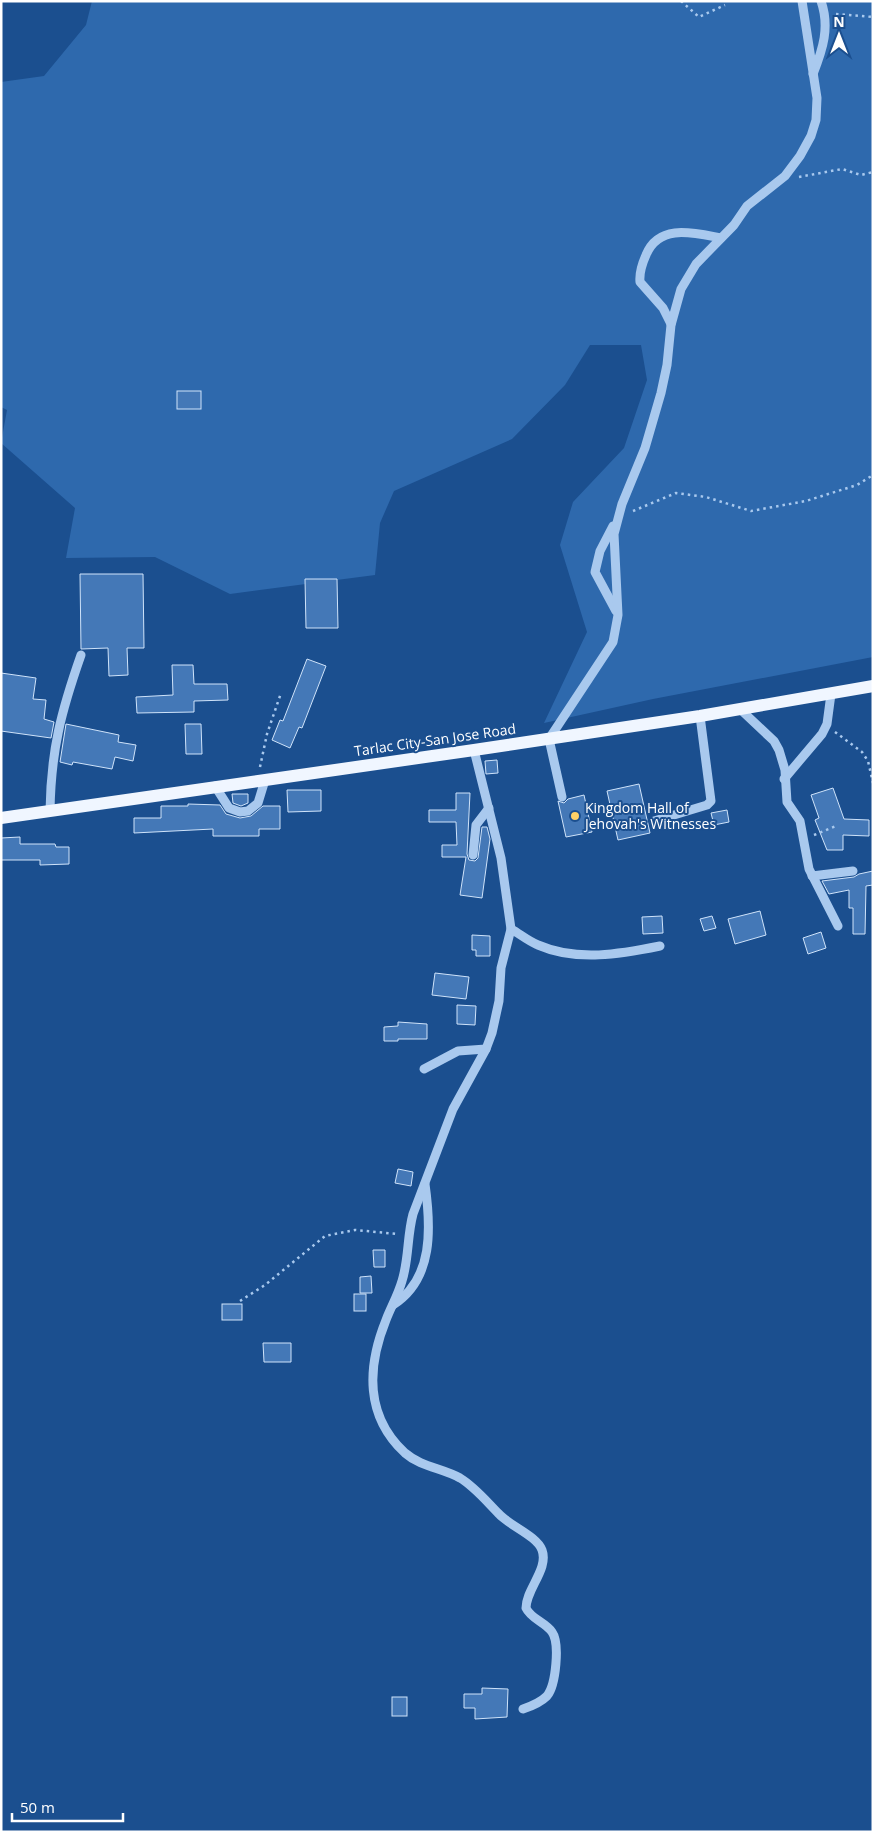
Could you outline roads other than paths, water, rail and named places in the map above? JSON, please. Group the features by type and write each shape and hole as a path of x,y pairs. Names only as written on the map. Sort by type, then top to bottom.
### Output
{"main road":[{"name":"Tarlac City-San Jose Road","path":"1,818 700,716 873,686"}],"street":[{"path":"813,74 823,50 827,21 822,1"},
{"path":"618,616 594,572 600,551 618,518 645,448 667,365 671,325 687,277 707,251 721,238 753,200 777,184 800,156 811,136 817,105 804,3"},
{"path":"671,325 662,308 640,282 640,271 649,248 657,240 680,231 721,238"},
{"path":"562,797 549,738 613,642 618,616 614,554 618,518"},
{"path":"50,811 50,776 55,739 59,721 81,655"},
{"path":"784,779 814,745 827,724 830,694"},
{"path":"740,709 780,750 785,770 784,779 787,802 800,821 807,861 812,876 838,926"},
{"path":"654,821 707,805 711,800 700,716"},
{"path":"474,750 489,808 507,893 511,929 501,968 496,1017 486,1049 453,1109 413,1214 408,1235 406,1267 380,1336 373,1374 375,1407 386,1432 416,1461 458,1478 470,1485 502,1518 534,1540 542,1550 542,1563 528,1596 526,1608 528,1612 553,1632 557,1651 551,1690 541,1701 523,1709"},
{"path":"215,786 229,808 240,812 248,811 258,803 262,780"},
{"path":"473,855 476,825 489,808"},
{"path":"812,876 853,871"},
{"path":"511,929 548,948 589,955 614,955 660,946"},
{"path":"424,1069 458,1051 486,1049"},
{"path":"393,1305 404,1298 416,1284 424,1262 430,1222 425,1184"}],"place":[{"name":"Kingdom Hall of Jehovah's Witnesses","path":"575,816"}]}
